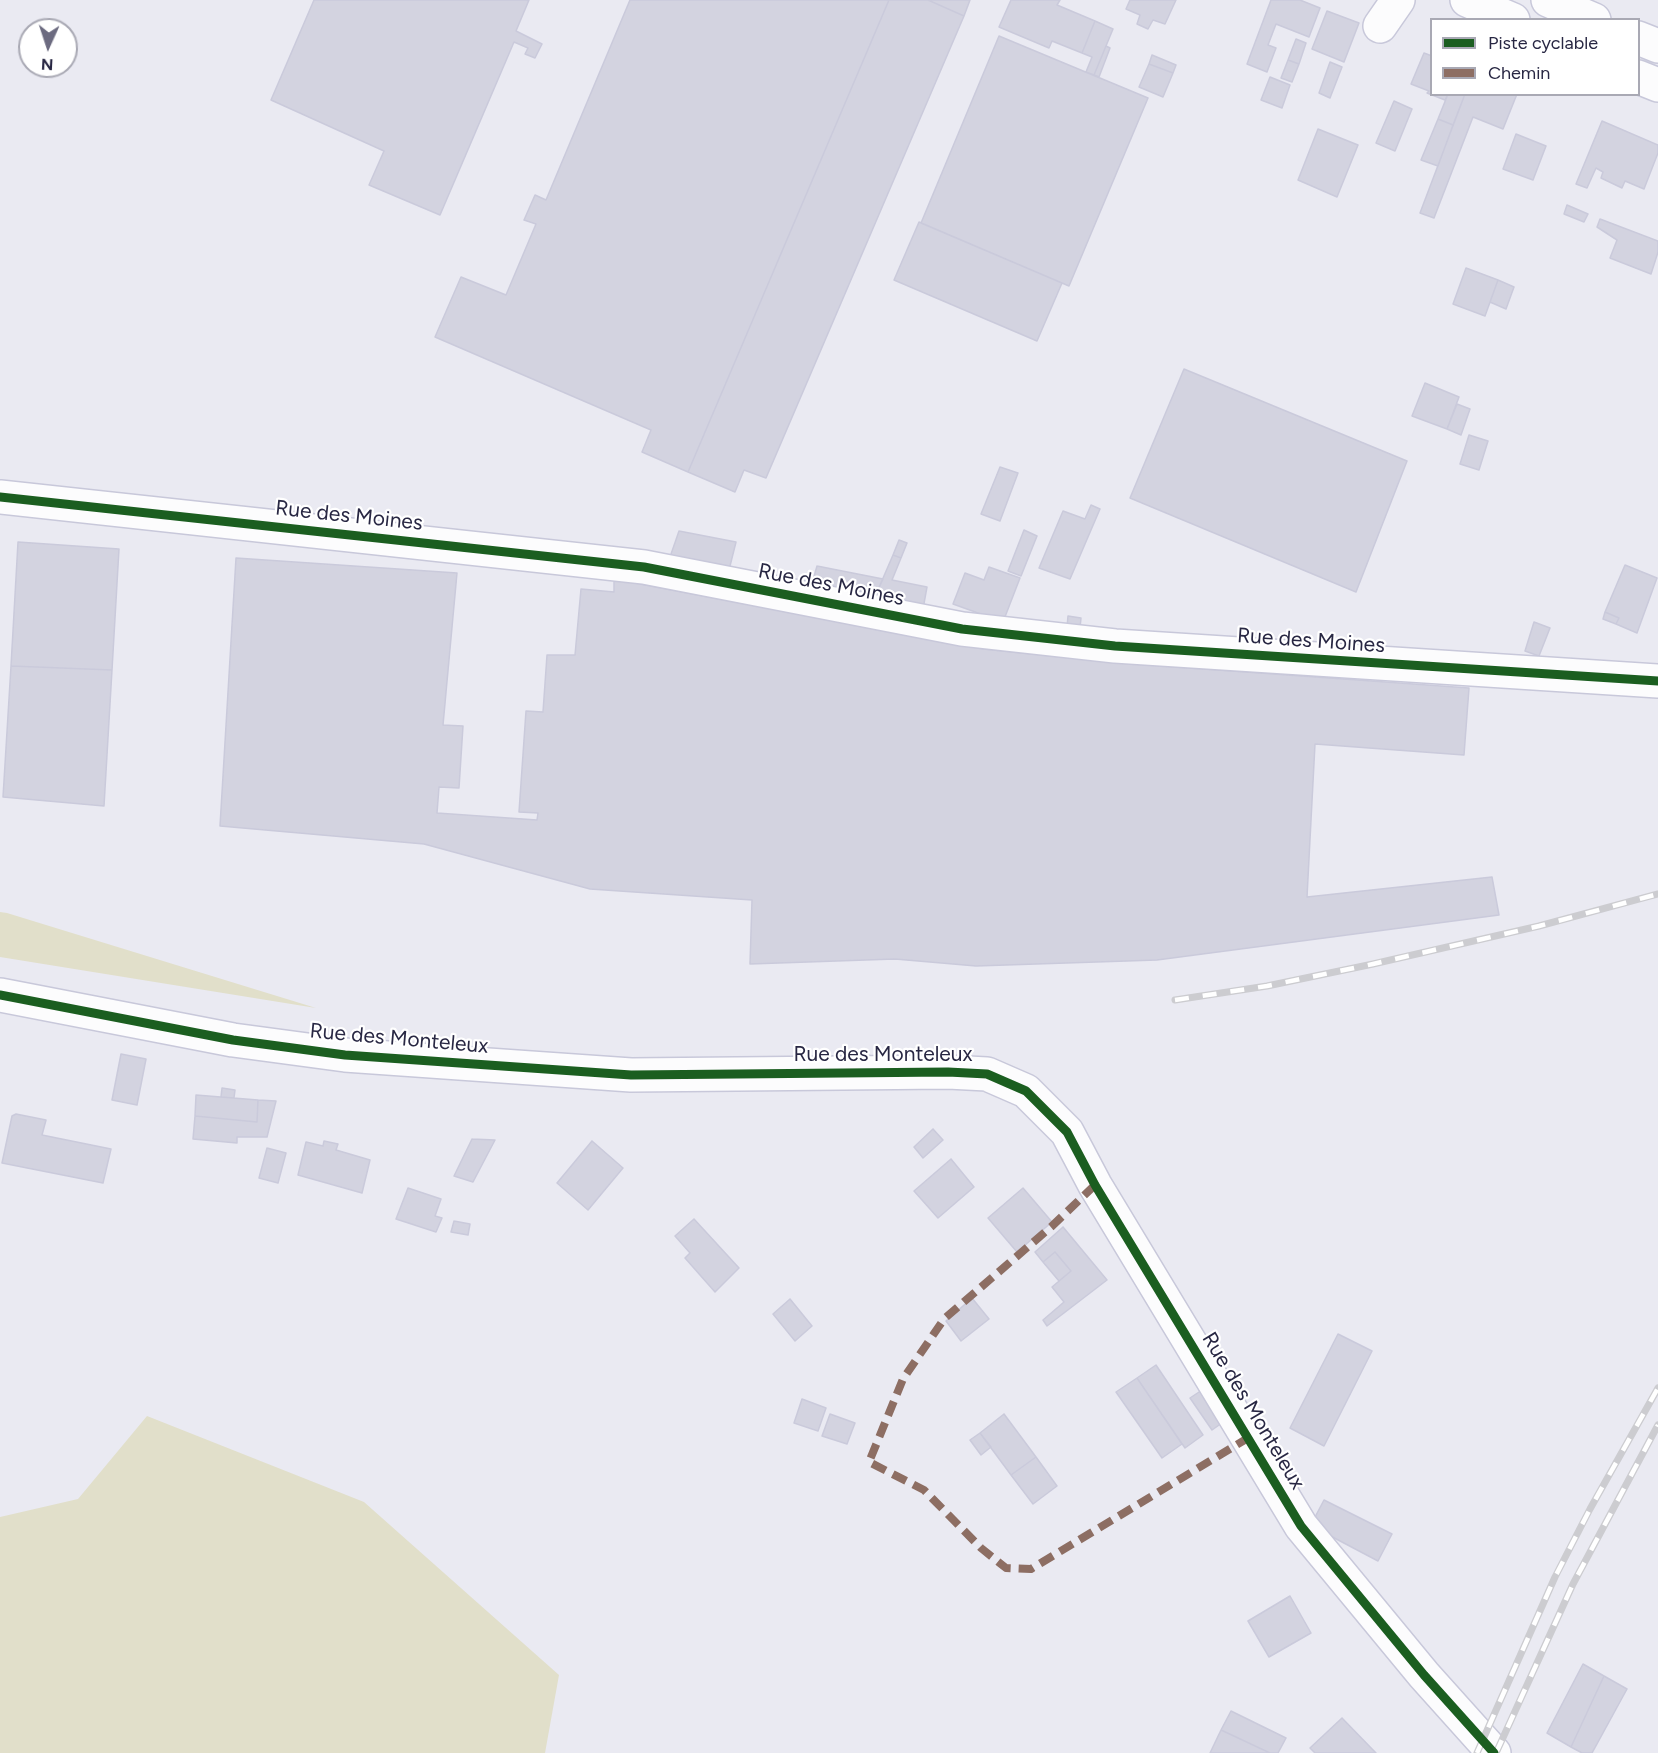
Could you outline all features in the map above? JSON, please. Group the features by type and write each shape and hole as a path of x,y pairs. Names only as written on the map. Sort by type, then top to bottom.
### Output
{"street":[{"path":"1380,26 1398,0"},
{"path":"1467,0 1508,18"},
{"path":"1548,0 1589,18"},
{"path":"1640,39 1658,46"},
{"path":"1640,78 1658,85"},
{"name":"Rue des Moines","path":"0,497 644,567 962,629 1115,646 1658,681"},
{"name":"Rue des Monteleux","path":"0,995 233,1040 345,1054 632,1075 968,1072 987,1074 1026,1091 1067,1132 1095,1185 1301,1526 1424,1675 1494,1753"}],"shaded area":[{"path":"0,912 7,913 316,1008 0,957"},
{"path":"147,1416 364,1502 559,1675 545,1753 0,1753 0,1517 78,1499"}],"building":[{"path":"314,0 529,0 516,31 542,44 535,58 525,54 528,48 514,42 440,215 369,185 384,151 271,100"},
{"path":"630,0 889,0 688,472 642,452 651,430 435,337 461,277 506,295 536,224 524,220 535,195 546,200"},
{"path":"889,0 928,0 964,16 766,478 744,470 735,492 688,472"},
{"path":"928,0 970,0 964,16"},
{"path":"1011,0 1060,0 1057,5 1095,21 1082,53 1052,41 1049,48 999,27"},
{"path":"1130,0 1176,0 1165,24 1153,20 1148,29 1137,24 1140,15 1126,9"},
{"path":"1271,0 1300,0 1320,8 1309,37 1276,24 1268,45 1276,48 1267,72 1247,64"},
{"path":"1327,11 1359,23 1344,62 1312,49"},
{"path":"1095,21 1113,29 1094,75 1086,72 1092,57 1082,53"},
{"path":"999,36 1148,98 1069,286 921,223"},
{"path":"1296,39 1306,43 1299,64 1288,60"},
{"path":"1106,46 1110,48 1099,77 1094,75"},
{"path":"1424,53 1430,55 1430,94 1427,93 1429,91 1411,84"},
{"path":"1152,55 1176,65 1173,73 1149,64"},
{"path":"1288,60 1299,64 1292,82 1281,78"},
{"path":"1330,62 1342,67 1330,98 1319,93"},
{"path":"1149,64 1173,73 1163,97 1139,87"},
{"path":"1270,77 1290,85 1282,108 1261,100"},
{"path":"1435,96 1447,96 1445,100"},
{"path":"1447,96 1464,96 1453,125 1438,119"},
{"path":"1464,96 1516,96 1503,129 1473,117 1434,218 1420,213"},
{"path":"1394,101 1412,109 1395,151 1376,143"},
{"path":"1438,119 1453,125 1438,166 1421,160"},
{"path":"1602,121 1658,145 1658,153 1644,189 1625,181 1622,188 1601,178 1603,172 1596,168 1587,188 1576,184"},
{"path":"1318,129 1358,145 1337,197 1298,180"},
{"path":"1516,134 1546,146 1533,180 1503,169"},
{"path":"1567,205 1588,214 1584,222 1564,214"},
{"path":"1600,219 1658,241 1658,252 1651,274 1610,258 1617,240 1597,227"},
{"path":"919,222 1062,283 1037,341 894,280"},
{"path":"1466,268 1498,280 1485,316 1453,304"},
{"path":"1498,280 1514,287 1506,309 1490,302"},
{"path":"1184,369 1407,461 1356,592 1130,498"},
{"path":"1425,383 1459,397 1447,429 1412,416"},
{"path":"1457,404 1470,409 1461,435 1447,429"},
{"path":"1469,435 1488,441 1479,470 1460,464"},
{"path":"1000,467 1018,473 1000,521 981,514"},
{"path":"1091,505 1100,509 1070,579 1039,568 1063,511 1085,519"},
{"path":"1024,530 1037,536 1021,576 1008,571"},
{"path":"679,531 736,542 729,570 670,557"},
{"path":"899,540 907,543 901,558 893,555"},
{"path":"18,542 119,549 112,670 11,666"},
{"path":"893,555 901,558 892,580 927,587 923,609 874,599"},
{"path":"236,558 457,573 443,725 463,726 459,788 439,787 437,813 537,820 538,813 519,812 526,711 543,712 547,655 575,655 581,589 614,592 614,579 983,649 1120,663 1469,688 1464,755 1315,744 1307,897 1492,877 1499,915 1157,960 976,966 895,959 750,964 752,900 590,889 424,844 220,826"},
{"path":"1625,565 1657,578 1637,633 1616,624 1619,618 1605,612"},
{"path":"817,566 883,579 874,599 811,587"},
{"path":"989,567 1020,578 1003,622 953,604 965,573 984,580"},
{"path":"1605,612 1619,618 1616,624 1603,619"},
{"path":"1068,616 1081,618 1080,628 1067,627"},
{"path":"1534,622 1550,628 1539,656 1525,651"},
{"path":"11,666 112,670 104,806 3,797"},
{"path":"121,1054 146,1059 137,1105 112,1100"},
{"path":"222,1088 235,1090 234,1098 221,1097"},
{"path":"196,1095 258,1100 257,1122 195,1116"},
{"path":"258,1100 276,1101 267,1137 237,1137 237,1143 193,1139 195,1116 257,1122"},
{"path":"16,1114 46,1120 42,1135 111,1149 103,1183 2,1163 12,1116"},
{"path":"933,1129 943,1140 923,1158 914,1147"},
{"path":"472,1139 495,1140 473,1182 454,1176"},
{"path":"324,1141 338,1144 336,1150 370,1160 362,1193 298,1175 306,1142 323,1146"},
{"path":"592,1141 623,1168 588,1210 557,1183"},
{"path":"267,1148 286,1153 278,1183 259,1178"},
{"path":"951,1159 974,1187 938,1218 914,1191"},
{"path":"408,1188 441,1199 435,1216 442,1218 436,1232 396,1219"},
{"path":"1023,1188 1052,1222 1017,1252 988,1218"},
{"path":"694,1219 739,1268 715,1292 685,1258 690,1253 675,1236"},
{"path":"454,1221 470,1224 468,1235 451,1232"},
{"path":"1063,1227 1107,1280 1047,1326 1043,1320 1064,1302 1052,1287 1071,1271 1055,1252 1043,1262 1035,1252"},
{"path":"1055,1252 1071,1271 1059,1281 1043,1262"},
{"path":"972,1298 989,1319 961,1341 946,1321"},
{"path":"790,1299 812,1326 795,1341 773,1314"},
{"path":"1338,1334 1372,1351 1324,1446 1290,1428"},
{"path":"1156,1365 1203,1435 1185,1448 1137,1378"},
{"path":"1137,1378 1182,1444 1162,1458 1116,1392"},
{"path":"1202,1390 1222,1423 1212,1430 1190,1398"},
{"path":"802,1399 826,1408 818,1431 794,1423"},
{"path":"830,1414 855,1423 847,1444 822,1436"},
{"path":"1004,1414 1036,1457 1011,1475 980,1433"},
{"path":"980,1433 991,1447 981,1455 970,1440"},
{"path":"1036,1457 1057,1486 1033,1504 1011,1475"},
{"path":"1324,1500 1392,1534 1378,1561 1323,1532 1314,1519"},
{"path":"1290,1596 1311,1633 1269,1657 1248,1621"},
{"path":"1583,1664 1604,1676 1571,1747 1547,1733"},
{"path":"1604,1676 1627,1689 1592,1753 1582,1753 1571,1747"},
{"path":"1231,1711 1286,1738 1278,1753 1270,1753 1221,1730"},
{"path":"1342,1718 1376,1753 1315,1753 1310,1748"},
{"path":"1221,1730 1270,1753 1210,1753"}],"railway":[{"path":"1175,1000 1267,986 1373,964 1539,926 1658,894"},
{"path":"1477,1753 1555,1577 1590,1509 1658,1388"},
{"path":"1496,1753 1573,1584 1658,1425"}],"marked path":[{"path":"1095,1185 1051,1227 944,1319 903,1379 869,1462 924,1490 981,1548 1006,1568 1031,1569 1248,1438"}],"cycle path":[{"path":"0,497 644,567 962,629 1115,646 1658,681"},
{"path":"0,995 233,1040 345,1055 631,1075 948,1072 987,1074 1026,1091 1067,1132 1095,1185 1301,1526 1424,1675 1494,1753"}]}
